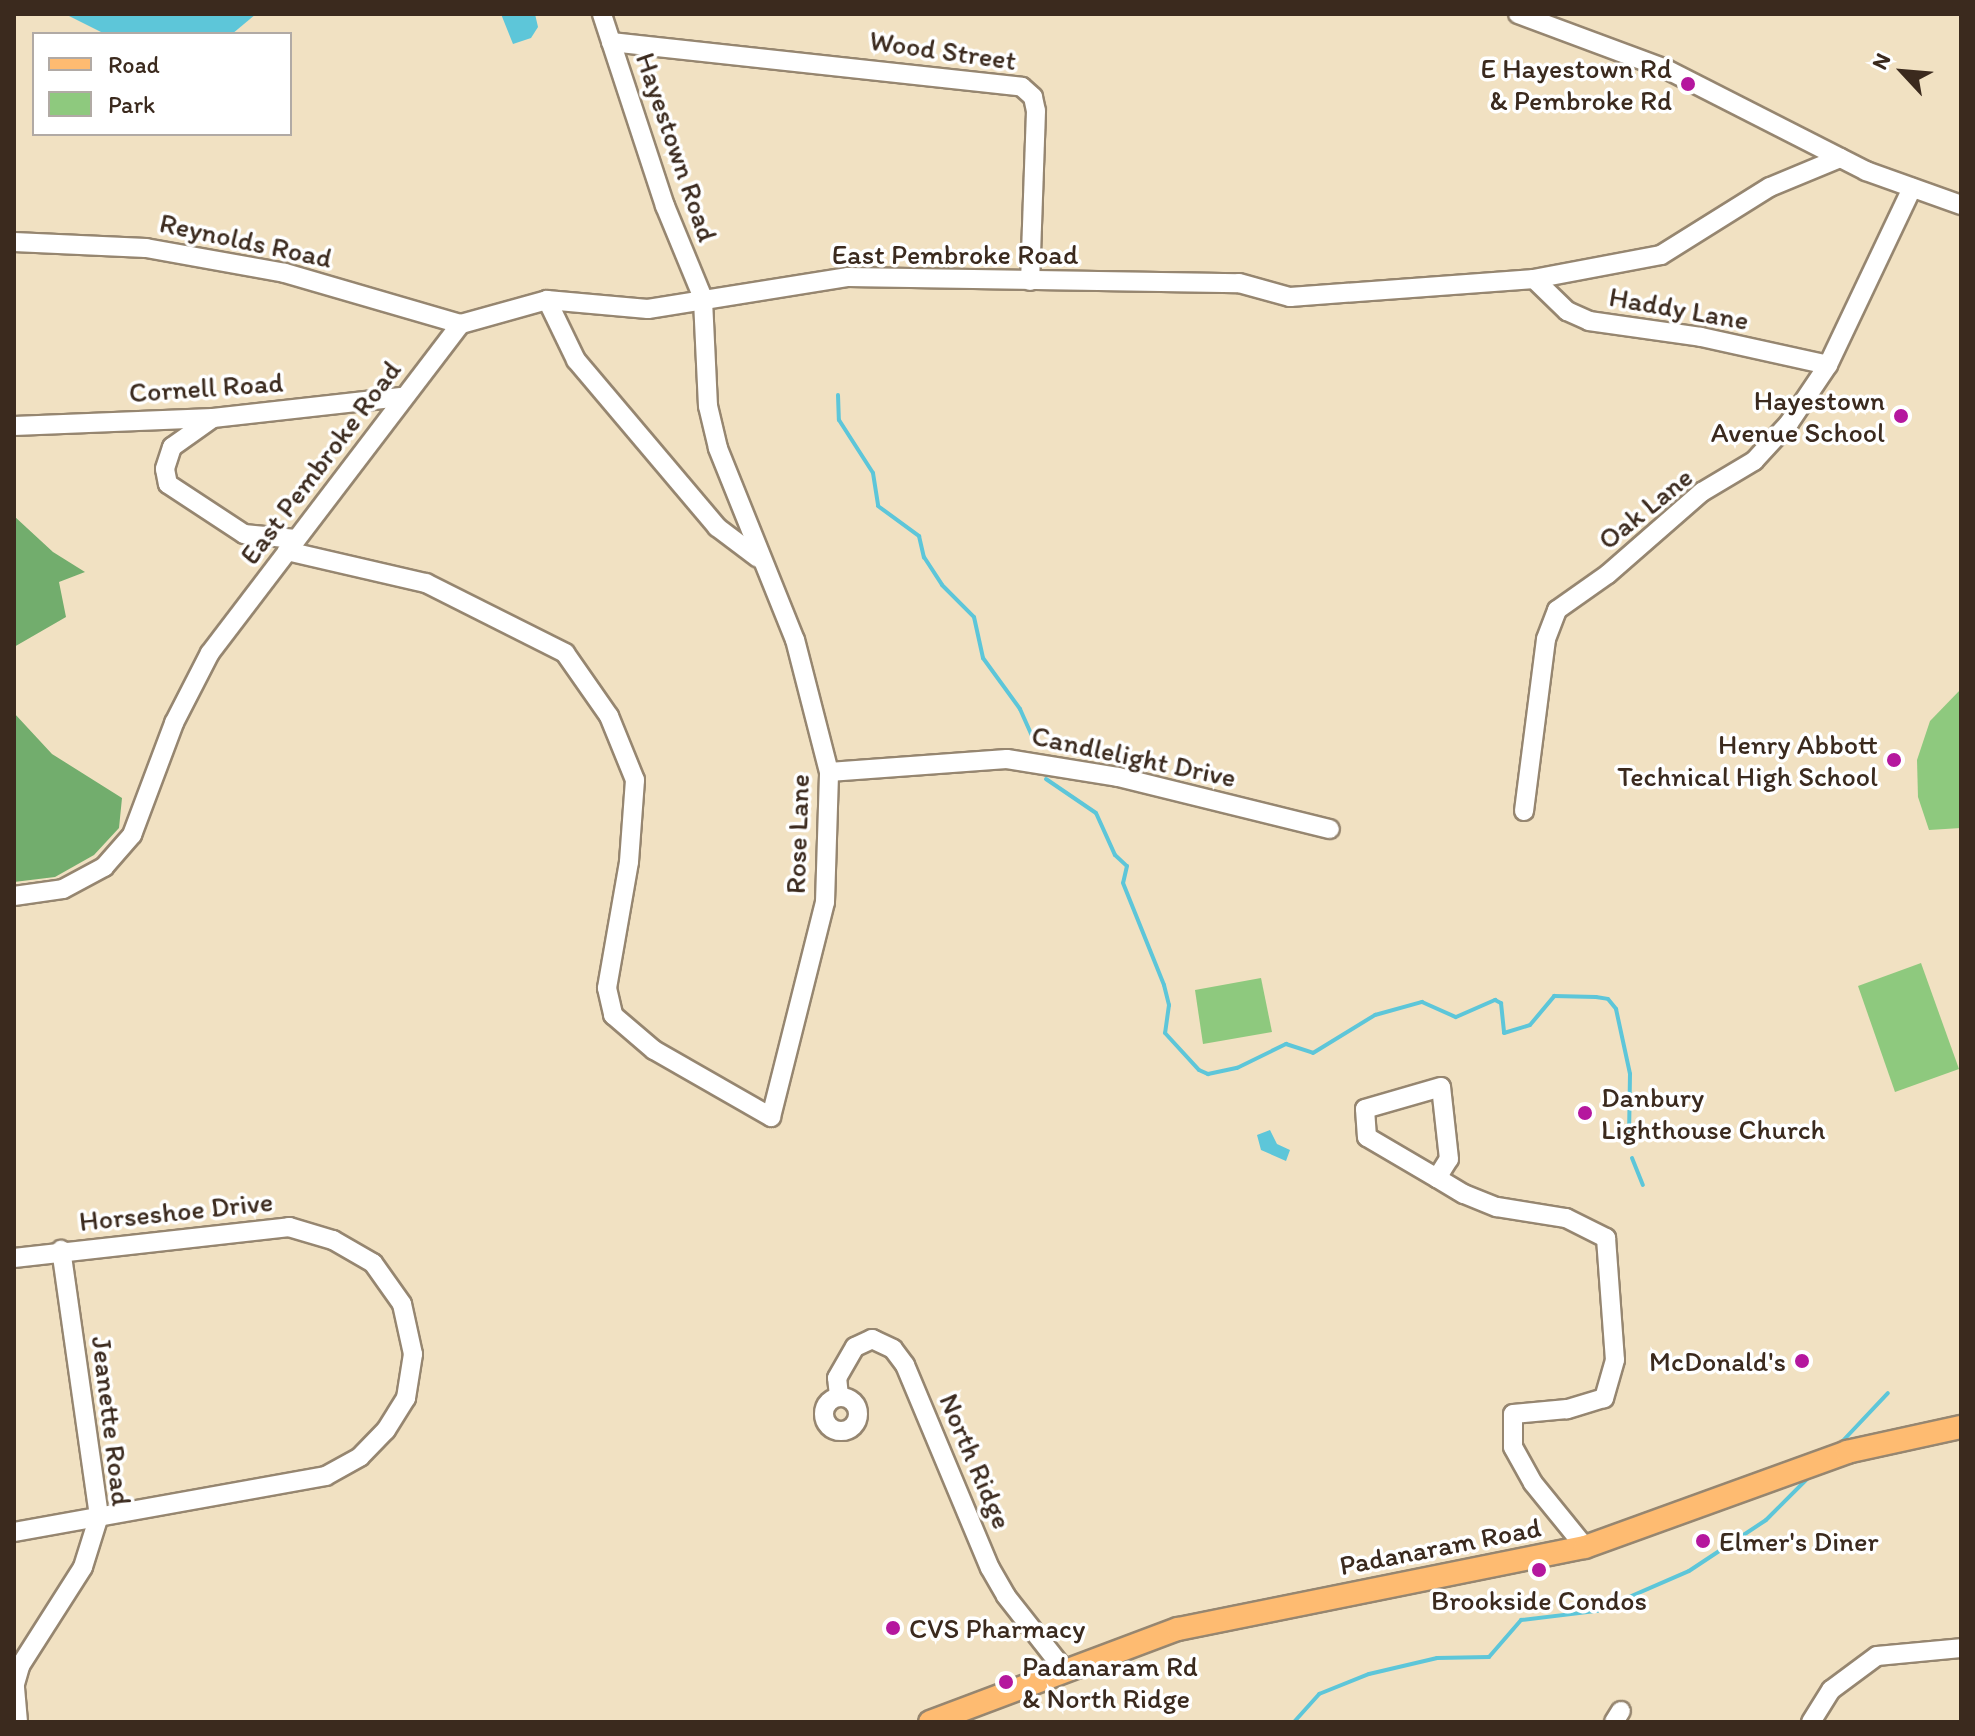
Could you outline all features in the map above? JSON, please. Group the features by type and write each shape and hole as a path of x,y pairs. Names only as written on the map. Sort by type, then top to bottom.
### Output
{"main road":[{"name":"Padanaram Road","path":"930,1722 1065,1671 1233,1615 1585,1547 1838,1455 1961,1427"}],"street":[{"name":"Hayestown Road","path":"602,14 703,298"},
{"path":"1518,14 1677,74 1840,158 1961,205"},
{"name":"Wood Street","path":"611,42 1022,87 1033,97 1036,111 1030,281"},
{"name":"East Pembroke Road","path":"14,896 63,889 104,867 132,835 174,723 210,653 401,397 461,324 547,300 648,309 848,277 1239,283 1305,297 1534,279 1661,255 1770,187 1840,158"},
{"name":"Oak Lane","path":"1524,811 1546,639 1557,610 1608,574 1702,492 1754,461 1789,423 1828,365 1912,188"},
{"name":"Reynolds Road","path":"14,242 146,248 285,273 461,324"},
{"name":"Haddy Lane","path":"1534,279 1567,311 1589,321 1701,337 1828,365"},
{"name":"Rose Lane","path":"292,545 426,583 565,653 609,716 635,780 629,862 607,988 613,1015 654,1050 771,1117 825,902 829,772 795,640 758,558 708,406 703,298"},
{"name":"Rose Lane","path":"547,300 576,360 717,527 758,558"},
{"name":"Cornell Road","path":"14,426 213,418 401,397"},
{"path":"213,418 172,447 165,469 168,484 244,534 292,545"},
{"name":"Candlelight Drive","path":"829,772 1007,759 1118,777 1330,829"},
{"path":"1437,1178 1449,1159 1441,1087 1365,1109 1367,1137 1437,1178 1497,1207 1566,1218 1606,1238 1615,1360 1604,1398 1567,1409 1513,1414 1513,1447 1533,1483 1585,1547"},
{"name":"Horseshoe Drive","path":"14,1532 326,1476 360,1457 386,1430 406,1398 413,1354 395,1294 373,1263 333,1240 289,1227 61,1250"},
{"path":"14,1258 61,1250"},
{"name":"Jeanette Road","path":"18,1722 15,1684 20,1666 83,1567 99,1516 61,1250"},
{"name":"North Ridge","path":"839,1396 837,1378 855,1347 872,1339 893,1349 910,1376 990,1568 1006,1596 1065,1671"},
{"path":"1811,1722 1831,1690 1877,1656 1961,1648"}],"green space":[{"path":"14,516 53,552 85,572 59,582 66,617 14,647"},
{"path":"1961,689 1961,828 1929,830 1918,797 1917,760 1930,721"},
{"path":"14,713 52,754 122,798 119,828 94,855 55,877 14,882"},
{"path":"1921,963 1959,1069 1895,1092 1858,986"},
{"path":"1261,978 1272,1032 1203,1044 1195,990"}],"water":[{"path":"65,14 256,14 234,32 101,32"},
{"path":"501,14 535,14 538,27 531,38 513,44"},
{"path":"1270,1130 1277,1144 1290,1150 1286,1161 1261,1150 1257,1135"}],"waterway":[{"path":"838,395 839,420 873,473 878,506 919,536 924,557 942,585 974,617 983,658 1020,709 1033,738"},
{"path":"1046,779 1096,813 1115,855 1127,866 1123,883 1169,1005 1165,1033 1199,1070 1208,1074 1237,1068 1286,1044 1313,1053 1375,1015 1422,1002 1456,1017 1495,1000 1501,1003 1504,1033 1530,1025 1554,996 1596,997 1608,999 1616,1009 1630,1074 1629,1135"},
{"path":"1632,1158 1643,1185"},
{"path":"1837,1447 1888,1393"},
{"path":"1294,1722 1319,1694 1369,1674 1437,1658 1489,1657 1521,1620 1597,1611 1689,1571 1766,1520 1812,1474"}],"place":[{"name":"E Hayestown Rd & Pembroke Rd","path":"1688,84"},
{"name":"Hayestown Avenue School","path":"1901,416"},
{"name":"Henry Abbott Technical High School","path":"1894,760"},
{"name":"Danbury Lighthouse Church","path":"1585,1113"},
{"name":"McDonald's","path":"1802,1361"},
{"name":"Elmer's Diner","path":"1703,1541"},
{"name":"Brookside Condos","path":"1539,1570"},
{"name":"CVS Pharmacy","path":"893,1628"},
{"name":"Padanaram Rd & North Ridge","path":"1006,1682"}]}
